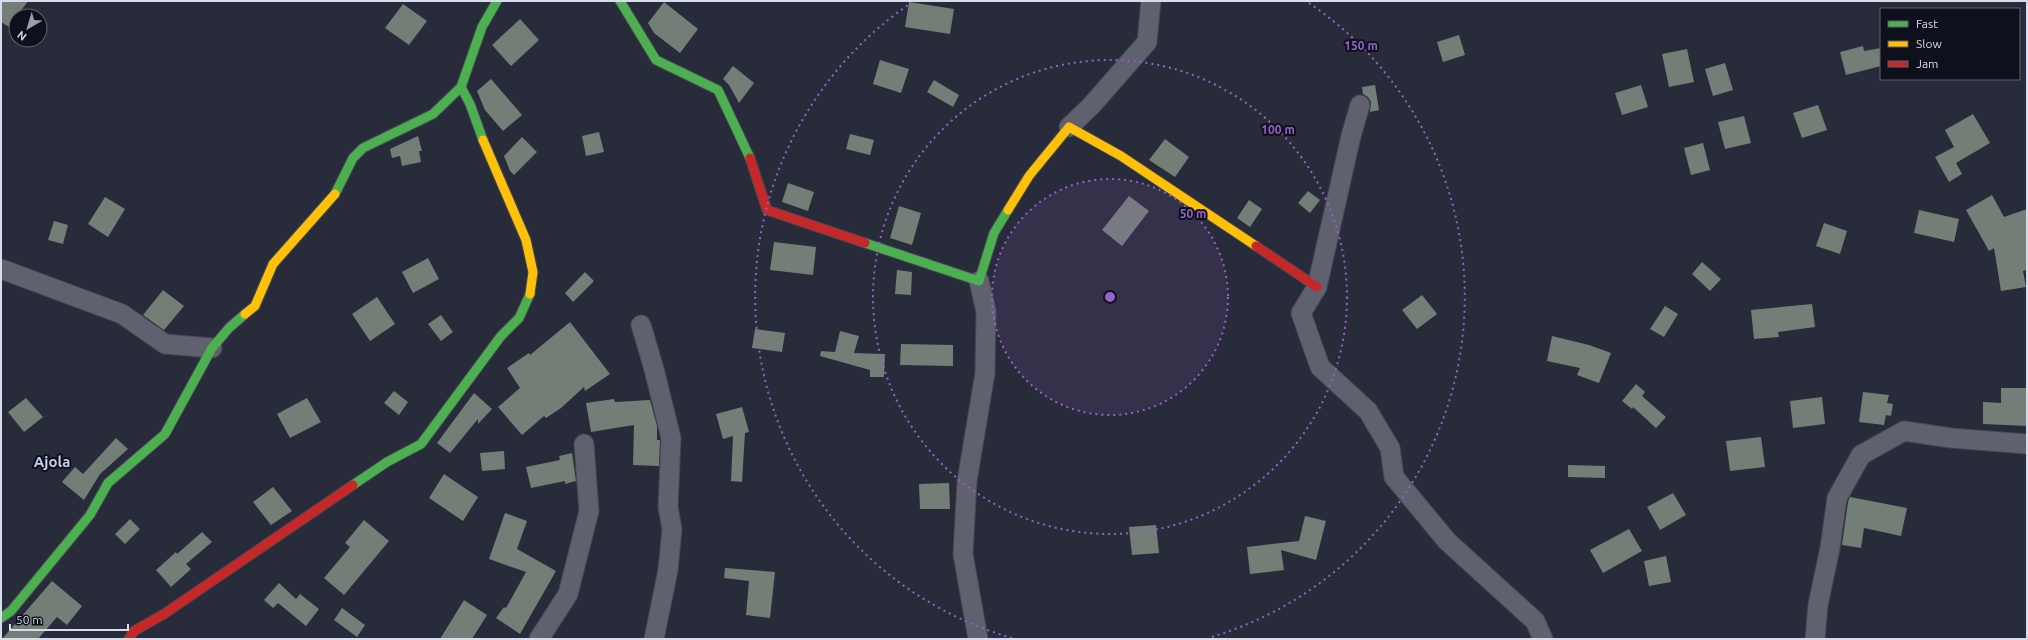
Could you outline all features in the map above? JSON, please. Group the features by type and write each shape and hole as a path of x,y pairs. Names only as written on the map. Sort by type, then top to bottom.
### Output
{"street":[{"path":"1,618 11,611 90,515 108,483 165,434 212,348 229,328 255,306 266,277 274,264 334,195 353,158 363,148 434,114 461,87 482,26 497,1"},
{"path":"620,1 656,60 718,90 749,156 767,210 979,280"},
{"path":"978,639 963,554 967,481 985,374 986,311 979,280 994,233 1029,176 1069,127 1091,106 1148,42 1151,1"},
{"path":"129,639 134,631 164,614 182,600 387,462 421,444 501,336 519,318 529,297 533,272 526,240 482,140 470,104 461,87"},
{"path":"1360,105 1351,136 1317,287 1301,313 1320,367 1368,411 1390,448 1394,477 1447,541 1535,621 1543,639"},
{"path":"1069,127 1121,156 1317,287"},
{"path":"1,269 122,314 164,344 212,348"},
{"path":"641,325 654,369 671,438 668,507 672,529 668,570 654,639"},
{"path":"1815,639 1818,605 1830,548 1837,498 1861,455 1904,431 1951,438 2027,444"},
{"path":"539,639 568,594 589,511 584,444"}],"building":[{"path":"1,1 28,1 23,8 8,8 8,26 1,22"},
{"path":"664,2 698,29 680,53 654,33 648,23"},
{"path":"909,2 954,9 950,34 905,27"},
{"path":"403,4 427,21 409,45 385,28"},
{"path":"520,19 539,40 511,66 492,45"},
{"path":"1459,35 1465,55 1443,62 1437,42"},
{"path":"1863,46 1864,51 1880,48 1880,66 1846,75 1840,52"},
{"path":"1687,49 1694,82 1669,87 1662,54"},
{"path":"880,60 909,69 901,93 873,84"},
{"path":"1725,63 1733,90 1713,96 1705,69"},
{"path":"733,66 754,83 739,103 729,85 723,79"},
{"path":"491,79 522,115 503,131 485,110 477,91"},
{"path":"934,80 959,95 953,107 927,92"},
{"path":"1375,85 1379,110 1370,112 1371,102 1368,97 1363,94 1362,87"},
{"path":"1641,85 1648,107 1622,115 1615,93"},
{"path":"1818,105 1827,130 1802,138 1793,113"},
{"path":"1973,114 1990,143 1956,163 1962,174 1949,182 1935,157 1954,147 1945,130"},
{"path":"1744,116 1751,143 1725,149 1718,122"},
{"path":"599,132 604,152 586,156 582,136"},
{"path":"850,134 874,140 870,155 846,149"},
{"path":"418,136 422,151 419,151 421,162 402,166 400,156 392,158 390,149"},
{"path":"522,137 537,152 514,175 510,171 504,156"},
{"path":"1165,139 1189,157 1175,177 1149,160"},
{"path":"1703,143 1710,170 1691,175 1684,148"},
{"path":"788,183 814,192 808,211 782,202"},
{"path":"1308,191 1320,200 1310,213 1298,203"},
{"path":"1992,195 2004,217 2027,209 2027,270 2023,271 2026,287 2001,291 1994,248 1989,251 1966,210"},
{"path":"1129,196 1149,211 1122,246 1102,230"},
{"path":"105,197 125,209 108,237 88,224"},
{"path":"1249,200 1262,209 1250,227 1237,218"},
{"path":"899,206 921,213 912,245 890,238"},
{"path":"1919,210 1959,219 1954,242 1914,233"},
{"path":"54,221 68,225 63,244 48,240"},
{"path":"1824,223 1847,231 1840,254 1816,246"},
{"path":"774,242 816,247 813,275 770,270"},
{"path":"428,258 439,279 413,293 402,272"},
{"path":"1702,262 1721,279 1710,291 1692,274"},
{"path":"897,270 912,272 911,295 895,294"},
{"path":"585,272 594,281 573,302 565,293"},
{"path":"163,290 184,306 164,330 143,315"},
{"path":"1422,295 1437,314 1417,329 1402,310"},
{"path":"377,297 395,324 370,341 352,314"},
{"path":"1812,304 1815,327 1778,332 1779,337 1754,339 1751,310"},
{"path":"1665,306 1678,314 1664,337 1650,329"},
{"path":"441,315 453,332 441,341 428,324"},
{"path":"570,322 610,374 585,391 584,387 561,408 546,418 544,416 522,435 498,407 520,388 507,368 529,353 530,355"},
{"path":"755,329 785,333 782,352 752,348"},
{"path":"840,331 859,336 854,353 885,354 884,377 870,377 870,370 820,356 821,351 835,352"},
{"path":"1552,336 1589,345 1611,353 1599,383 1577,375 1580,368 1547,361"},
{"path":"901,344 953,345 953,366 900,365"},
{"path":"1636,384 1645,392 1642,396 1666,417 1656,428 1633,407 1632,409 1622,401"},
{"path":"2001,388 2027,388 2027,426 1983,424 1983,402 2001,403"},
{"path":"394,391 408,402 399,415 384,403"},
{"path":"1863,392 1889,395 1887,403 1893,404 1891,416 1886,415 1884,425 1859,422"},
{"path":"474,393 492,409 478,424 478,419 450,453 437,443"},
{"path":"1822,397 1825,424 1793,428 1790,401"},
{"path":"26,398 43,417 24,432 8,412"},
{"path":"307,398 321,422 290,438 277,414"},
{"path":"614,399 615,402 650,400 657,426 657,440 660,440 659,466 633,465 634,425 591,432 586,403"},
{"path":"742,407 749,432 745,433 742,482 731,481 733,436 723,439 716,414"},
{"path":"1761,437 1765,467 1730,471 1726,441"},
{"path":"116,438 128,449 100,474 84,500 62,482 75,467 83,474"},
{"path":"504,451 505,469 482,471 480,453"},
{"path":"572,453 576,481 565,484 565,481 531,488 526,467 560,460 559,456"},
{"path":"1568,465 1605,466 1605,478 1568,477"},
{"path":"444,474 478,497 463,521 429,498"},
{"path":"949,483 950,509 920,509 919,484"},
{"path":"273,487 292,511 271,525 253,502"},
{"path":"1673,493 1686,515 1660,530 1647,507"},
{"path":"1850,497 1907,508 1901,536 1864,528 1861,548 1842,545"},
{"path":"505,513 527,521 517,549 556,571 520,634 496,618 504,607 506,608 526,572 489,559"},
{"path":"1305,516 1326,521 1316,560 1281,550 1284,570 1250,574 1247,547 1299,541"},
{"path":"130,519 140,529 125,544 115,534"},
{"path":"364,520 389,541 344,595 324,578 350,547 345,543"},
{"path":"1156,525 1159,553 1132,555 1129,527"},
{"path":"1629,529 1642,551 1603,573 1590,550"},
{"path":"202,532 212,542 186,564 191,569 171,587 156,570"},
{"path":"1666,556 1671,582 1649,586 1644,561"},
{"path":"725,568 775,572 770,618 746,615 749,581 724,578"},
{"path":"52,581 82,606 67,625 57,617 38,639 2,639"},
{"path":"279,583 296,599 300,594 319,609 306,626 278,603 273,608 264,600"},
{"path":"464,600 487,615 472,639 440,639"},
{"path":"342,608 365,625 357,637 334,620"}],"traffic: fast":[{"path":"335,194 353,158 363,148 433,114 461,87 482,27 497,1"},
{"path":"620,1 656,60 718,90 750,158"},
{"path":"461,87 470,104 483,140"},
{"path":"865,243 979,281 994,233 1008,210"},
{"path":"353,485 387,462 421,444 501,336 519,318 530,294"},
{"path":"1,618 11,611 90,515 108,483 165,434 212,348 229,328 245,314"}],"traffic: slow":[{"path":"1008,210 1029,176 1069,127 1121,156 1256,246"},
{"path":"483,140 526,240 533,272 530,294"},
{"path":"245,314 255,306 273,264 335,194"}],"traffic: jam":[{"path":"750,158 767,210 865,243"},
{"path":"1256,246 1317,287"},
{"path":"129,639 134,631 164,614 353,485"}],"district":[{"name":"Ajola","path":"52,462"}]}
